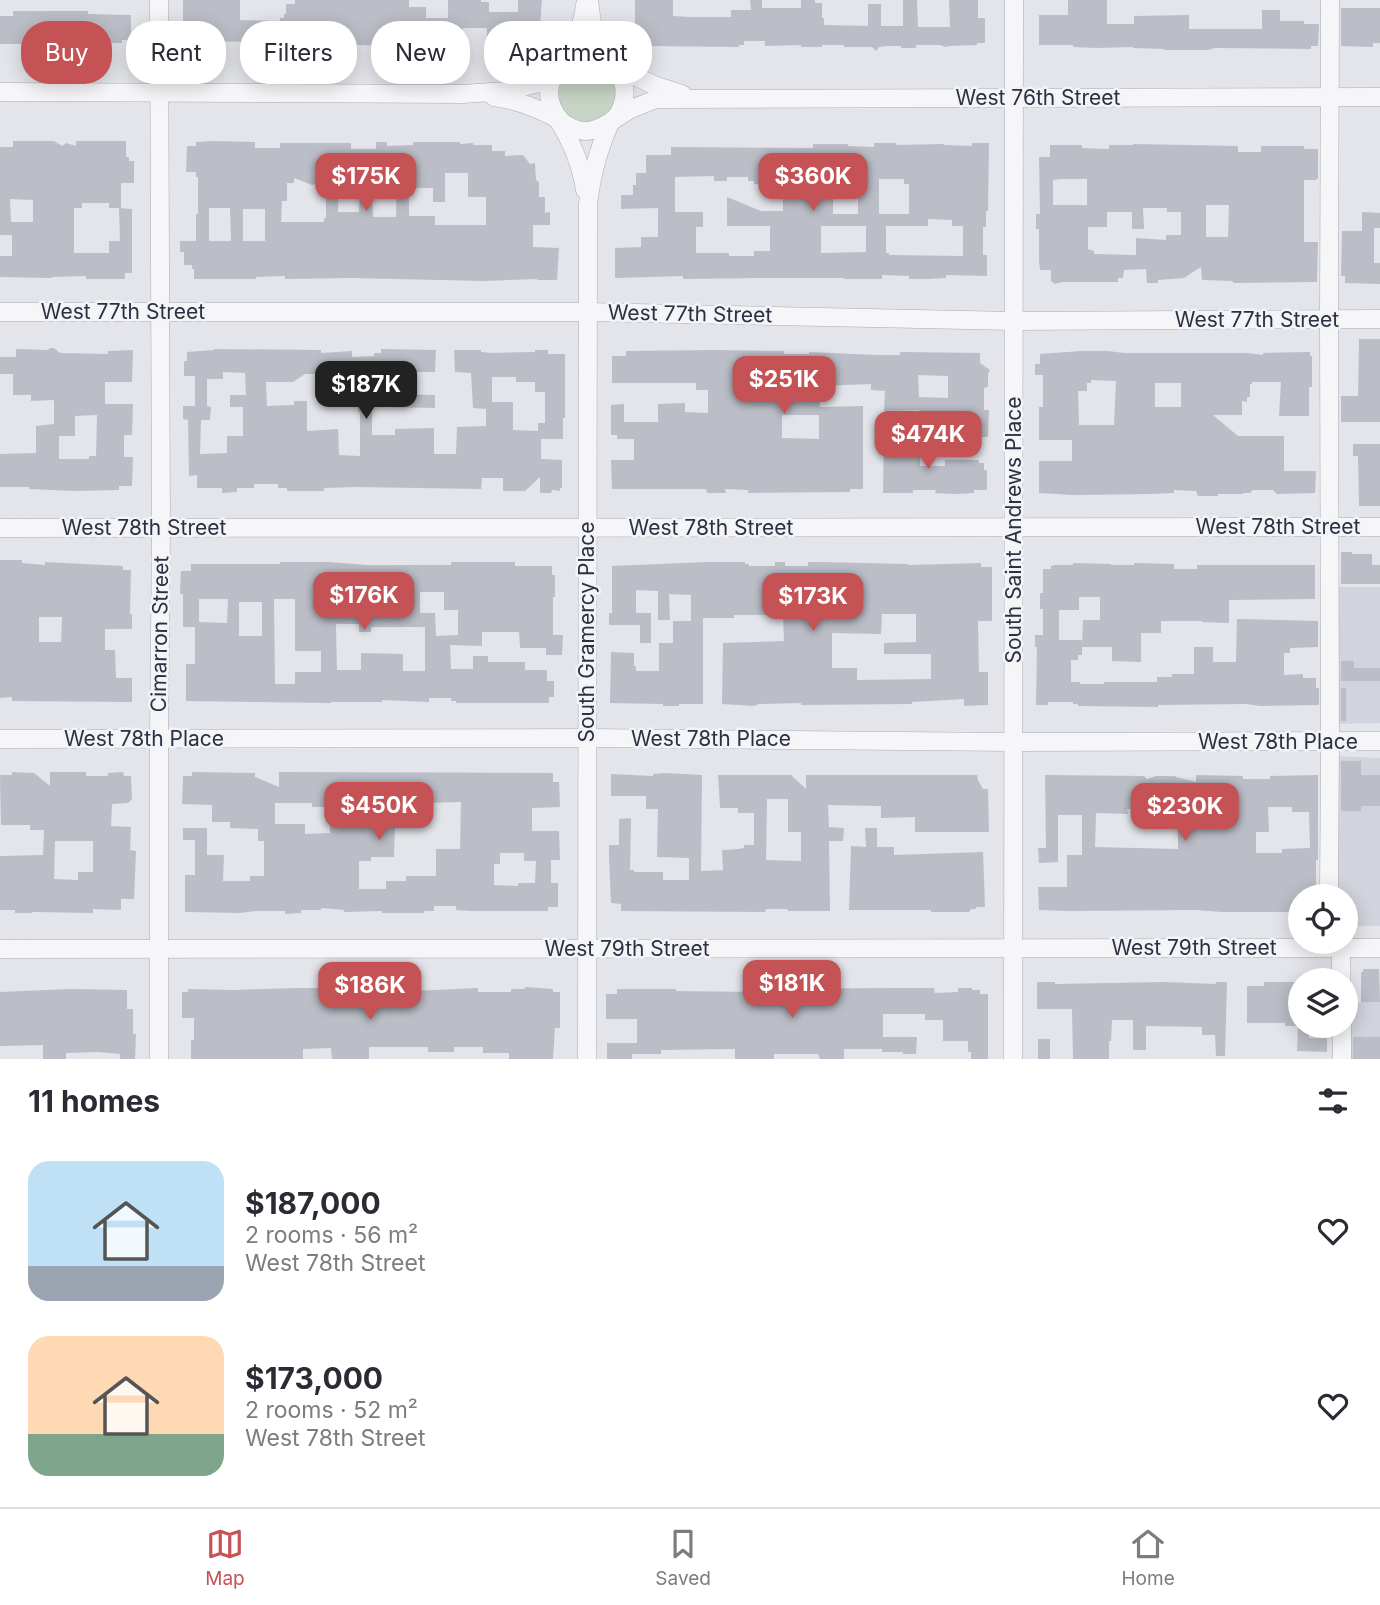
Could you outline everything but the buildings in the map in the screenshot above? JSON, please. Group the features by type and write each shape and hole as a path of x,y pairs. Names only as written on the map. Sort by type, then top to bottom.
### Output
{"street":[{"name":"Cimarron Street","path":"159,0 159,1059"},
{"path":"587,0 591,21"},
{"path":"582,21 587,0"},
{"name":"South Saint Andrews Place","path":"1013,1059 1014,0"},
{"path":"1329,884 1330,0"},
{"path":"0,92 463,94 506,91 534,84"},
{"path":"551,84 549,93 551,108 558,119"},
{"path":"463,94 504,98 535,107 569,127 585,131 599,129 611,122 620,112 625,97 623,84"},
{"name":"West 76th Street","path":"652,84 695,99"},
{"name":"West 76th Street","path":"611,122 629,110 656,99 1380,97"},
{"name":"South Gramercy Place","path":"558,119 572,142 582,172 588,204"},
{"name":"South Gramercy Place","path":"587,1059 588,204 593,169 611,122"},
{"name":"West 77th Street","path":"0,312 587,312 1014,321 1380,319"},
{"name":"West 78th Street","path":"0,528 1380,527"},
{"name":"West 78th Place","path":"0,739 1380,741"},
{"name":"West 79th Street","path":"0,949 1288,946"},
{"name":"West 79th Street","path":"1358,947 1380,948"},
{"path":"1342,1038 1342,1059"}],"shaded area":[{"path":"1335,587 1380,587 1380,723 1334,724"},
{"path":"1334,756 1380,758 1380,926 1358,926 1358,884 1334,884"},
{"path":"1358,1002 1380,1002 1380,1059 1341,1059 1344,1038 1358,1038"}],"green space":[{"path":"555,84 616,84 621,98 598,126 561,117"}]}
